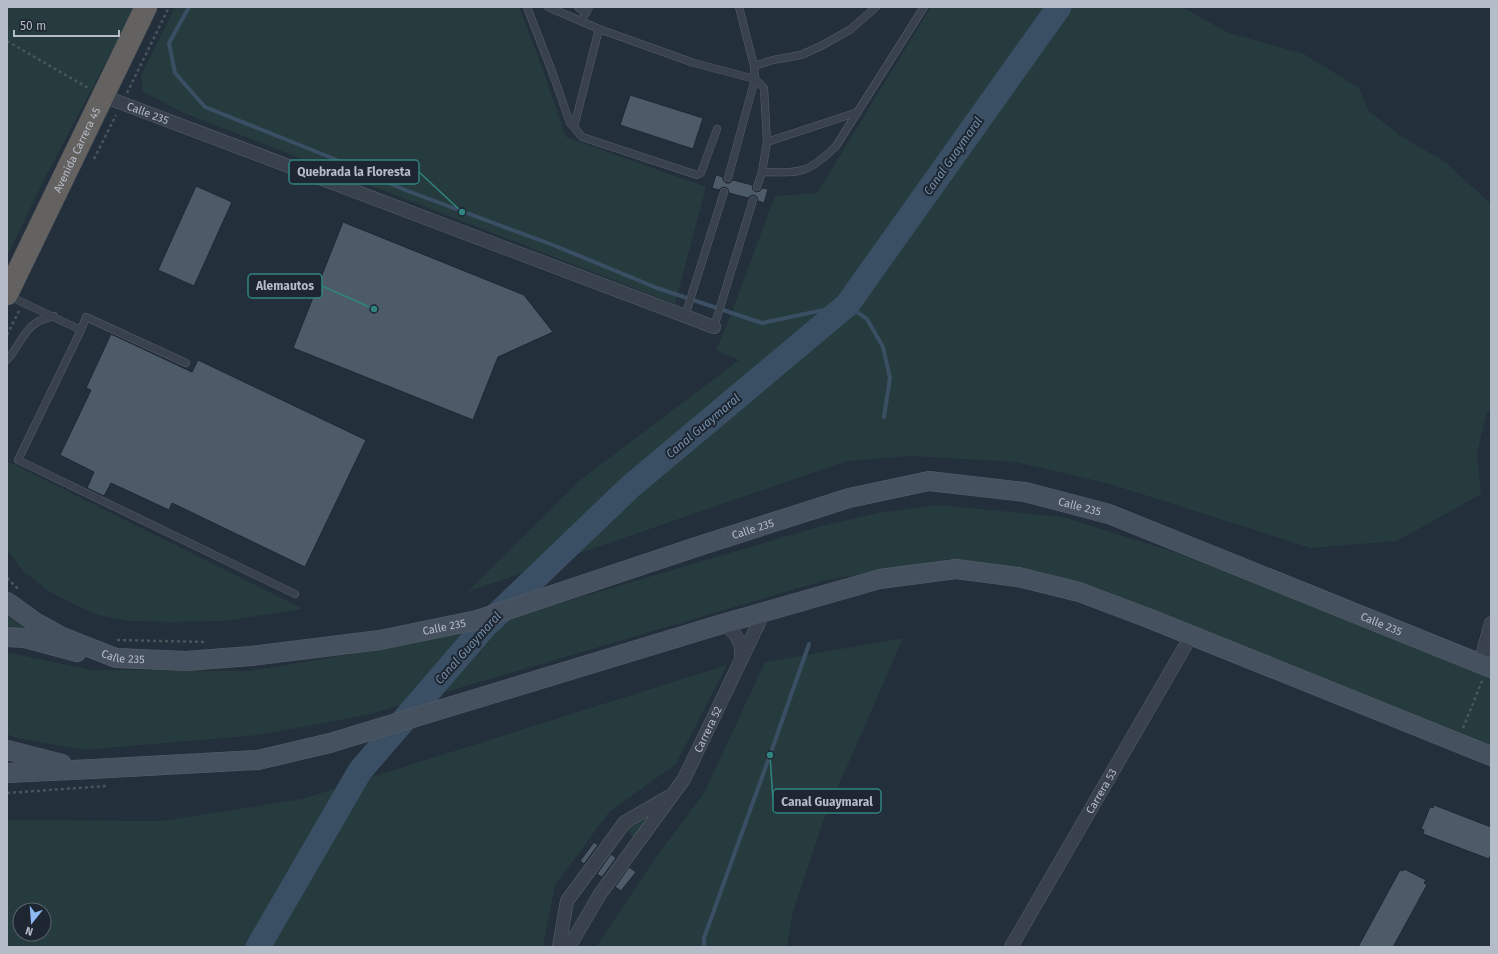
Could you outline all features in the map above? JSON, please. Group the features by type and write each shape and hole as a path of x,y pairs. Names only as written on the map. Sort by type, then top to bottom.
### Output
{"highway":[{"name":"Avenida Carrera 45","path":"7,294 146,7"}],"main road":[{"name":"Calle 235","path":"15,598 35,622 60,636 116,658 186,661 251,656 380,640 477,620 849,498 929,481 1025,492 1109,514 1485,669"},
{"path":"7,773 258,760 330,743 722,624 880,579 956,570 1018,577 1079,592 1491,756"},
{"path":"7,637 25,638 68,650 116,658"},
{"path":"7,750 48,761 93,769"}],"street":[{"name":"Calle 235","path":"103,96 714,327"},
{"name":"Carrera 52","path":"569,947 600,894 684,779 764,612"},
{"path":"1485,669 1491,623"},
{"name":"Carrera 52","path":"722,624 732,630 739,639 742,649 740,663"},
{"name":"Carrera 53","path":"1011,947 1191,636"},
{"name":"Carrera 52","path":"559,947 567,901 625,822 673,794"},
{"path":"625,822 622,832 626,839 630,841 643,835"}],"lane":[{"path":"527,7 570,122 582,136 587,139 697,175 701,173 716,129"},
{"path":"548,7 599,29 694,62 755,79 764,88 767,142 762,172 757,187"},
{"path":"578,7 587,10 581,21"},
{"path":"728,178 755,79 754,66 739,7"},
{"path":"754,66 773,60 801,55 823,45 851,29 876,7"},
{"path":"762,172 793,173 807,169 823,160 836,146 924,7"},
{"path":"574,127 599,29"},
{"path":"767,142 858,112"},
{"path":"685,316 724,192"},
{"path":"714,327 753,200"},
{"path":"7,294 81,330"},
{"path":"7,360 17,348 24,334 32,324 44,318 54,316"},
{"path":"186,363 86,317 18,460 294,594"}],"path":[{"path":"7,41 103,96"},
{"path":"7,578 15,598"},
{"path":"110,638 117,640 206,642"},
{"path":"1461,733 1485,669"}],"green space":[{"path":"7,7 135,7 45,178 7,256"},
{"path":"175,7 519,7 542,67 566,137 706,187 675,304 184,113 143,92 141,76"},
{"path":"931,7 1182,7 1229,33 1304,54 1359,88 1368,110 1399,135 1445,162 1491,204 1491,410 1487,411 1477,454 1481,494 1397,541 1311,548 1110,484 1016,462 909,456 847,461 467,592 579,481 739,360 716,350 775,196 817,193"},
{"path":"7,461 303,609 225,621 173,622 128,621 98,615 77,606 50,592 24,572 7,550"},
{"path":"939,505 1063,517 1183,555 1491,678 1491,745 1160,613 1057,578 949,559 826,580 371,714 259,735 84,750 16,738 7,734 7,653 91,670 250,671 377,650 469,630 818,527 878,513"},
{"path":"7,615 31,630 7,626"},
{"path":"903,638 824,819 793,912 787,947 596,947 652,863 705,791 765,662"},
{"path":"727,665 676,764 609,812 555,885 543,947 7,947 7,820 162,821 302,799"},
{"path":"654,814 636,836 628,833 629,825"}],"building":[{"path":"630,95 703,118 693,149 620,125"},
{"path":"716,175 723,177 723,180 726,183 730,183 733,180 752,185 753,190 756,192 760,191 762,188 768,189 764,203 758,201 757,197 754,195 748,198 729,193 728,189 725,187 719,190 712,188"},
{"path":"196,186 232,202 194,286 158,270"},
{"path":"343,222 524,295 553,332 498,357 473,420 293,348"},
{"path":"111,334 192,372 198,360 366,440 305,567 172,503 169,510 111,483 104,496 87,488 94,472 60,455 91,390 86,388"},
{"path":"1434,805 1491,827 1491,853 1489,859 1423,834 1424,830 1421,829 1430,807 1433,808"},
{"path":"594,842 598,845 584,864 580,861"},
{"path":"611,854 616,858 602,877 597,874"},
{"path":"629,867 636,872 621,891 615,887"},
{"path":"1404,869 1426,880 1424,883 1427,885 1393,947 1358,947 1400,870 1403,871"}],"waterway":[{"path":"189,7 169,43 175,73 205,107 332,158 405,190 553,245 657,288 762,323 847,305 867,319 883,347 890,378 884,417"},
{"name":"Canal Guaymaral","path":"258,947 360,771 484,627 630,487 847,305 1059,7"},
{"name":"Canal Guaymaral","path":"704,947 704,938 809,644"}],"place":[{"name":"Quebrada la Floresta","path":"462,212"},
{"name":"Alemautos","path":"374,309"},
{"name":"Canal Guaymaral","path":"770,755"}]}
